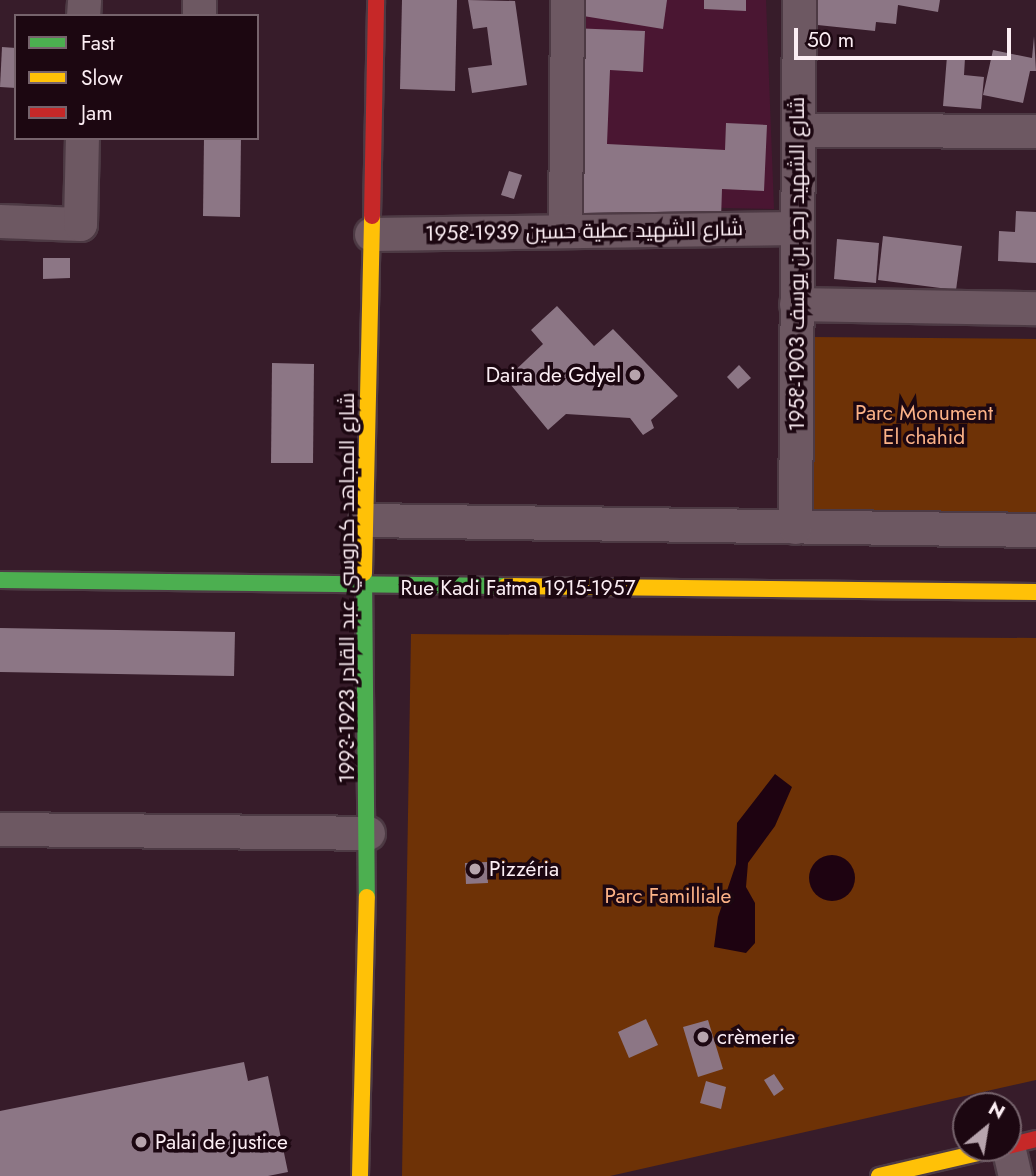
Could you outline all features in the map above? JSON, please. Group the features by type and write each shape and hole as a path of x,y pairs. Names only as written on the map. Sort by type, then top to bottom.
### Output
{"street":[{"name":"شارع المجاهد كدروسي عبد القادر 1923-1993","path":"360,1176 369,832 364,587 376,0"},
{"path":"565,231 566,0"},
{"name":"شارع الشهيد رحو بن يوسف 1903-1958","path":"795,527 799,0"},
{"path":"798,130 1036,131"},
{"path":"0,221 80,224 82,140"},
{"name":"شارع الشهيد عطية حسين 1939-1958","path":"371,234 797,228"},
{"path":"796,303 1036,307"},
{"path":"365,520 1036,530"},
{"name":"Rue Kadi Fatma 1915-1957","path":"0,580 364,587 1036,592"},
{"path":"0,829 369,832"},
{"path":"879,1176 952,1159"}],"shaded area":[{"path":"578,0 766,0 774,209 577,205"},
{"path":"775,774 792,787 775,826 748,863 746,887 755,903 755,943 746,953 714,947 718,917 736,864 737,823"},
{"path":"832,855 848,862 855,878 848,894 832,901 816,894 809,878 816,862"}],"green space":[{"name":"Parc Monument El chahid","path":"811,337 1036,339 1036,514 812,512"},
{"name":"Parc Familliale","path":"411,634 1036,638 1036,1080 983,1092 952,1092 952,1099 610,1176 402,1176"}],"building":[{"path":"402,0 457,0 455,91 400,89"},
{"path":"468,0 515,1 527,85 472,93 468,68 492,65 487,27 473,29"},
{"path":"573,0 667,0 663,29 571,14"},
{"path":"704,0 746,0 746,11 704,9"},
{"path":"811,0 940,0 938,12 898,5 896,24 876,22 875,31 808,24"},
{"path":"571,28 645,31 643,72 610,70 607,144 725,150 726,123 767,125 764,191 722,189 721,220 563,213"},
{"path":"1034,36 1036,71 1030,71 1023,103 983,95 993,50 1032,58"},
{"path":"2,47 14,48 14,88 0,87"},
{"path":"947,56 965,58 964,75 984,77 981,109 943,106"},
{"path":"204,140 241,140 240,217 203,216"},
{"path":"509,171 522,175 514,199 501,195"},
{"path":"1016,211 1036,212 1036,263 998,261 999,231 1015,232"},
{"path":"883,236 962,246 956,290 878,280"},
{"path":"837,239 879,243 876,283 834,279"},
{"path":"43,258 70,258 70,278 43,279"},
{"path":"557,306 594,346 613,329 678,396 651,420 654,428 643,435 630,418 566,414 548,430 506,379 543,344 531,330"},
{"path":"272,363 314,364 313,463 271,463"},
{"path":"739,365 751,378 738,389 727,377"},
{"path":"0,628 235,632 234,676 0,672"},
{"path":"487,862 488,883 466,884 465,863"},
{"path":"646,1019 658,1045 629,1058 618,1032"},
{"path":"708,1020 723,1069 698,1077 683,1027"},
{"name":"Palai de justice","path":"244,1062 248,1081 268,1076 288,1172 268,1176 0,1176 0,1111"},
{"path":"774,1074 784,1089 774,1096 764,1080"},
{"path":"706,1081 726,1087 721,1109 700,1103"}],"traffic: fast":[{"path":"364,573 367,897"},
{"path":"0,580 506,586"}],"traffic: slow":[{"path":"364,573 372,216"},
{"path":"506,586 1036,592"},
{"path":"360,1176 367,897"},
{"path":"879,1176 952,1159"}],"traffic: jam":[{"path":"372,216 376,0"},
{"path":"1022,1142 1036,1139"}],"place":[{"name":"Daira de Gdyel","path":"635,375"},
{"name":"Pizzéria","path":"475,869"},
{"name":"crèmerie","path":"703,1037"},
{"name":"Palai de justice","path":"141,1142"}]}
